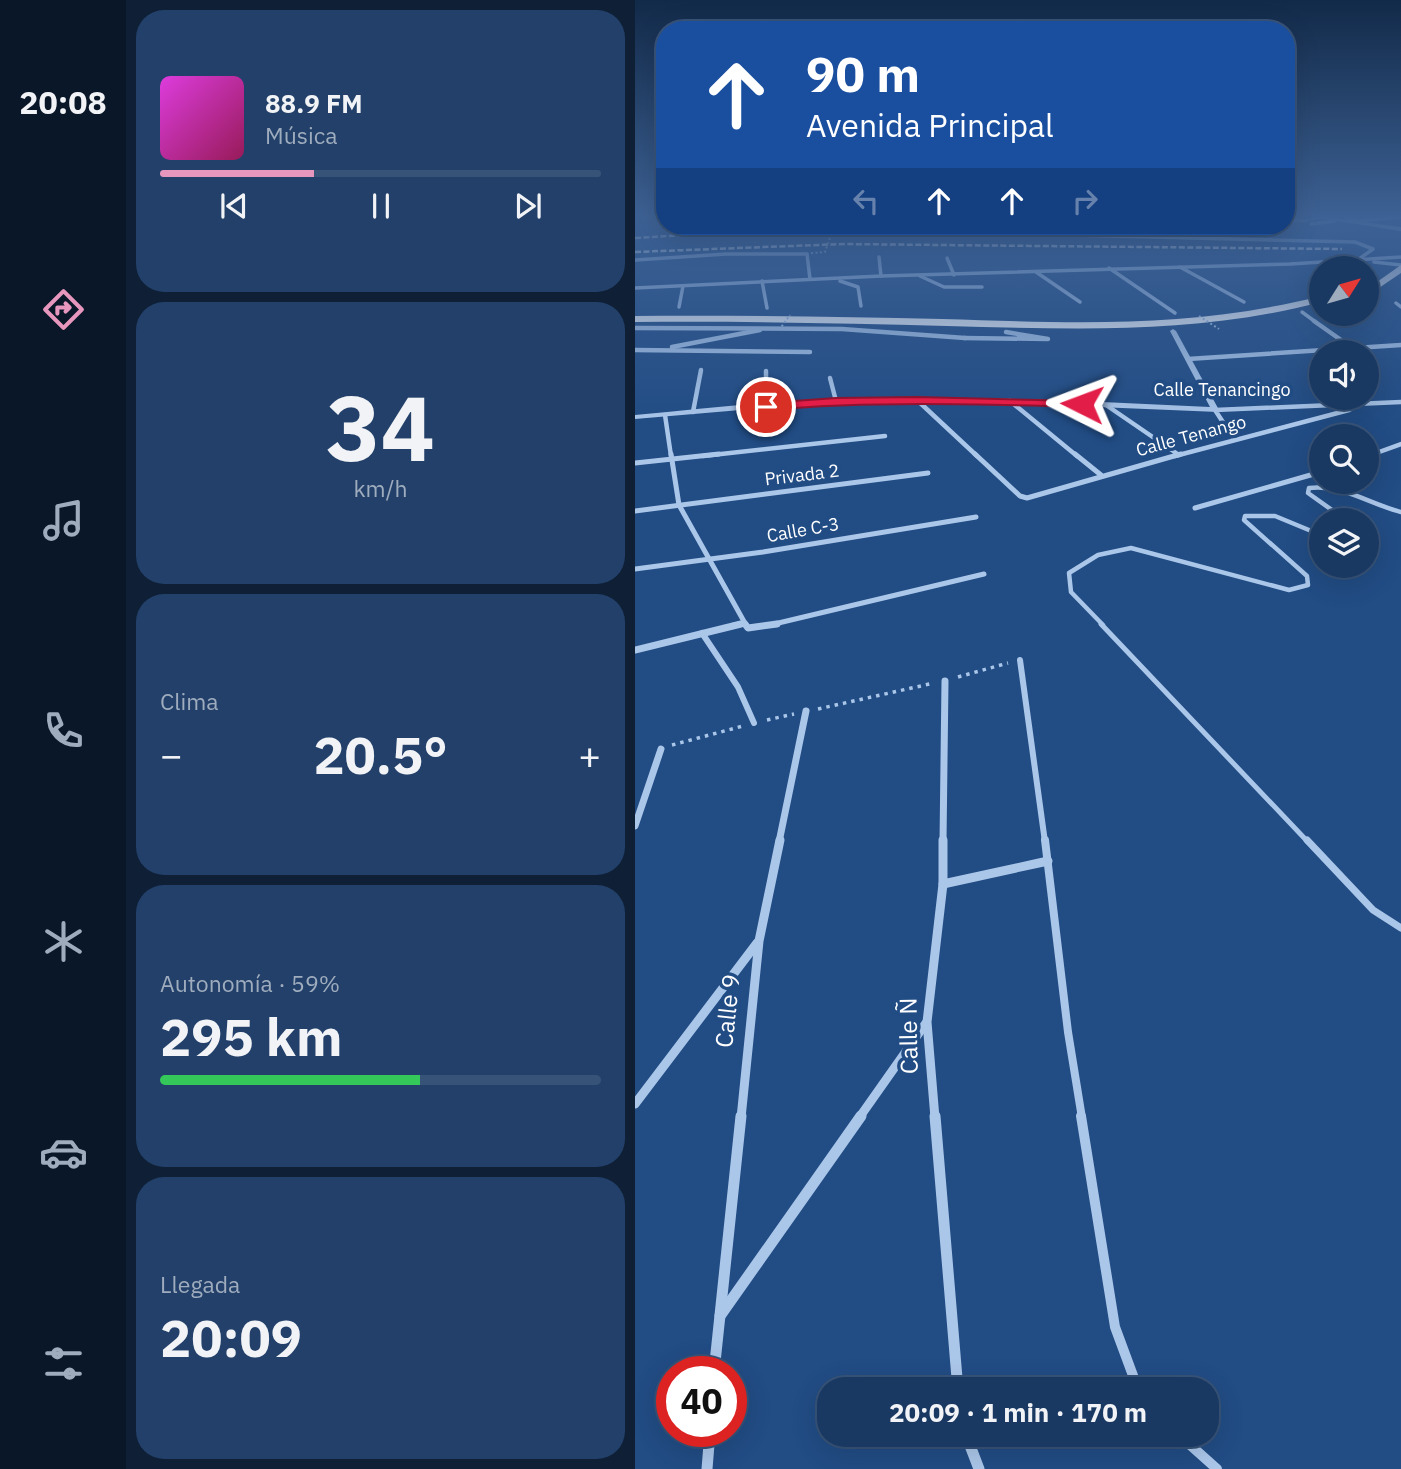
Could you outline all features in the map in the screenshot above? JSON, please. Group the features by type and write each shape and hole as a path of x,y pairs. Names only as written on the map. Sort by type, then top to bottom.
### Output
{"highway":[{"path":"635,326 735,323 1006,332 1122,330 1233,316 1309,301"},
{"path":"635,319 762,317 1173,331 1309,311"}],"street":[{"path":"679,307 683,286"},
{"path":"635,288 692,286"},
{"path":"763,286 767,308"},
{"path":"853,286 858,287 861,306"},
{"path":"941,286 982,287"},
{"path":"1055,286 1080,302"},
{"path":"1134,286 1175,313"},
{"path":"1213,286 1244,302"},
{"path":"1396,303 1401,307"},
{"path":"1302,312 1340,340"},
{"path":"635,326 889,331 965,338 1049,339 1006,332"},
{"path":"663,350 777,329"},
{"path":"1173,331 1215,410 1234,439"},
{"path":"941,341 965,338"},
{"path":"1379,346 1401,345"},
{"path":"635,350 810,352"},
{"path":"1188,359 1309,351"},
{"path":"693,412 701,370"},
{"path":"766,371 766,407"},
{"path":"830,379 836,401"},
{"name":"Calle Tenango","path":"917,400 1020,496 1027,498 1101,475 1350,410"},
{"name":"Calle Tenancingo","path":"635,417 836,401 1010,401 1215,410 1309,406"},
{"path":"1010,401 1101,475"},
{"name":"Calle Tenancingo","path":"1379,403 1401,402"},
{"path":"1106,405 1179,455"},
{"path":"665,415 679,505 746,626"},
{"path":"635,463 885,436"},
{"path":"1379,451 1401,443"},
{"name":"Privada 2","path":"635,511 928,473"},
{"path":"1195,508 1309,475"},
{"name":"Calle C-3","path":"635,569 708,561 844,536 976,517"},
{"path":"635,650 746,626 759,628 984,574"},
{"path":"702,634 732,675 745,698 753,723"},
{"path":"1020,660 1068,1032 1116,1327 1134,1377"},
{"name":"Calle Ñ","path":"945,681 943,884 927,1022 957,1377"},
{"name":"Calle 9","path":"715,1356 759,941 806,711"},
{"path":"635,826 661,749"},
{"path":"943,884 1048,861"},
{"path":"635,1104 759,941"},
{"path":"718,1319 927,1022"},
{"path":"707,1469 709,1447"},
{"path":"971,1447 979,1469"},
{"path":"1192,1447 1217,1469"}],"lane":[{"path":"1329,508 1308,493 1309,488 1324,485 1338,488 1401,512"},
{"path":"1309,530 1274,514 1259,513 1245,516 1244,520 1307,576 1308,585 1302,589 1289,590 1131,548 1113,549 1082,561 1069,573 1071,592 1373,910 1401,928"}],"path":[{"path":"777,329 790,315"},
{"path":"1199,316 1219,329"},
{"path":"661,749 753,723 945,681 1020,660"}],"route":[{"path":"766,407 836,401 917,400 1082,404"}]}
